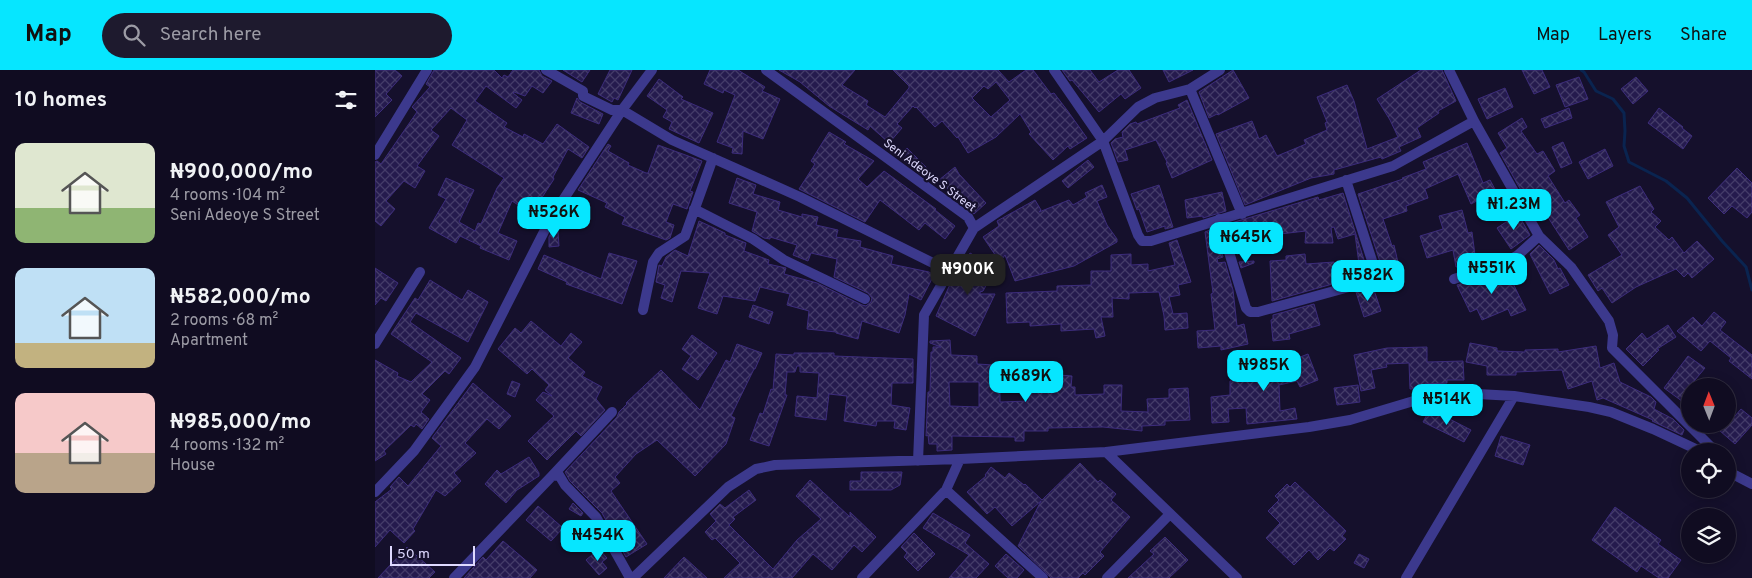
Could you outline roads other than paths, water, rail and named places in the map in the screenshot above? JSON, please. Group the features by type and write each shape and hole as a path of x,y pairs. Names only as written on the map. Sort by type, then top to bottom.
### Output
{"street":[{"path":"375,155 427,70"},
{"path":"547,70 583,92 583,96 589,100 612,110 622,110 672,140 800,197 949,271"},
{"path":"375,492 414,451 475,367 551,220 622,110 652,70"},
{"name":"Seni Adeoye S Street","path":"766,70 780,74 968,217 973,228 924,315 918,461"},
{"path":"1054,70 1103,141 1138,235 1143,240 1151,241 1393,166 1474,121"},
{"path":"973,228 1103,141 1138,107 1155,98 1190,89 1220,70"},
{"path":"1449,70 1474,121 1539,236 1571,267 1609,322 1613,335 1612,348 1707,443"},
{"path":"1190,89 1242,214"},
{"path":"643,310 653,262 659,253 685,236 713,158"},
{"path":"1219,219 1246,308 1250,312 1258,312 1367,282 1373,279 1376,273 1346,180"},
{"path":"694,209 753,239 784,260 865,298"},
{"path":"1454,279 1508,261 1518,255 1539,236"},
{"path":"375,344 420,272"},
{"path":"552,476 559,475 565,485 596,516 631,578 728,487 756,469 775,465 918,461 1105,452 1317,426 1350,420 1417,400 1441,396 1478,394 1514,396 1611,412 1683,443"},
{"path":"1406,578 1514,396"},
{"path":"454,578 612,412"},
{"path":"1105,452 1237,578"},
{"path":"865,577 946,490 960,459"},
{"path":"1736,476 1752,484"},
{"path":"946,490 1043,578"},
{"path":"1107,578 1170,514"}],"waterway":[{"path":"1581,70 1596,91 1613,99 1624,113 1624,146 1629,162 1666,181 1687,198 1746,267 1752,290"}]}
